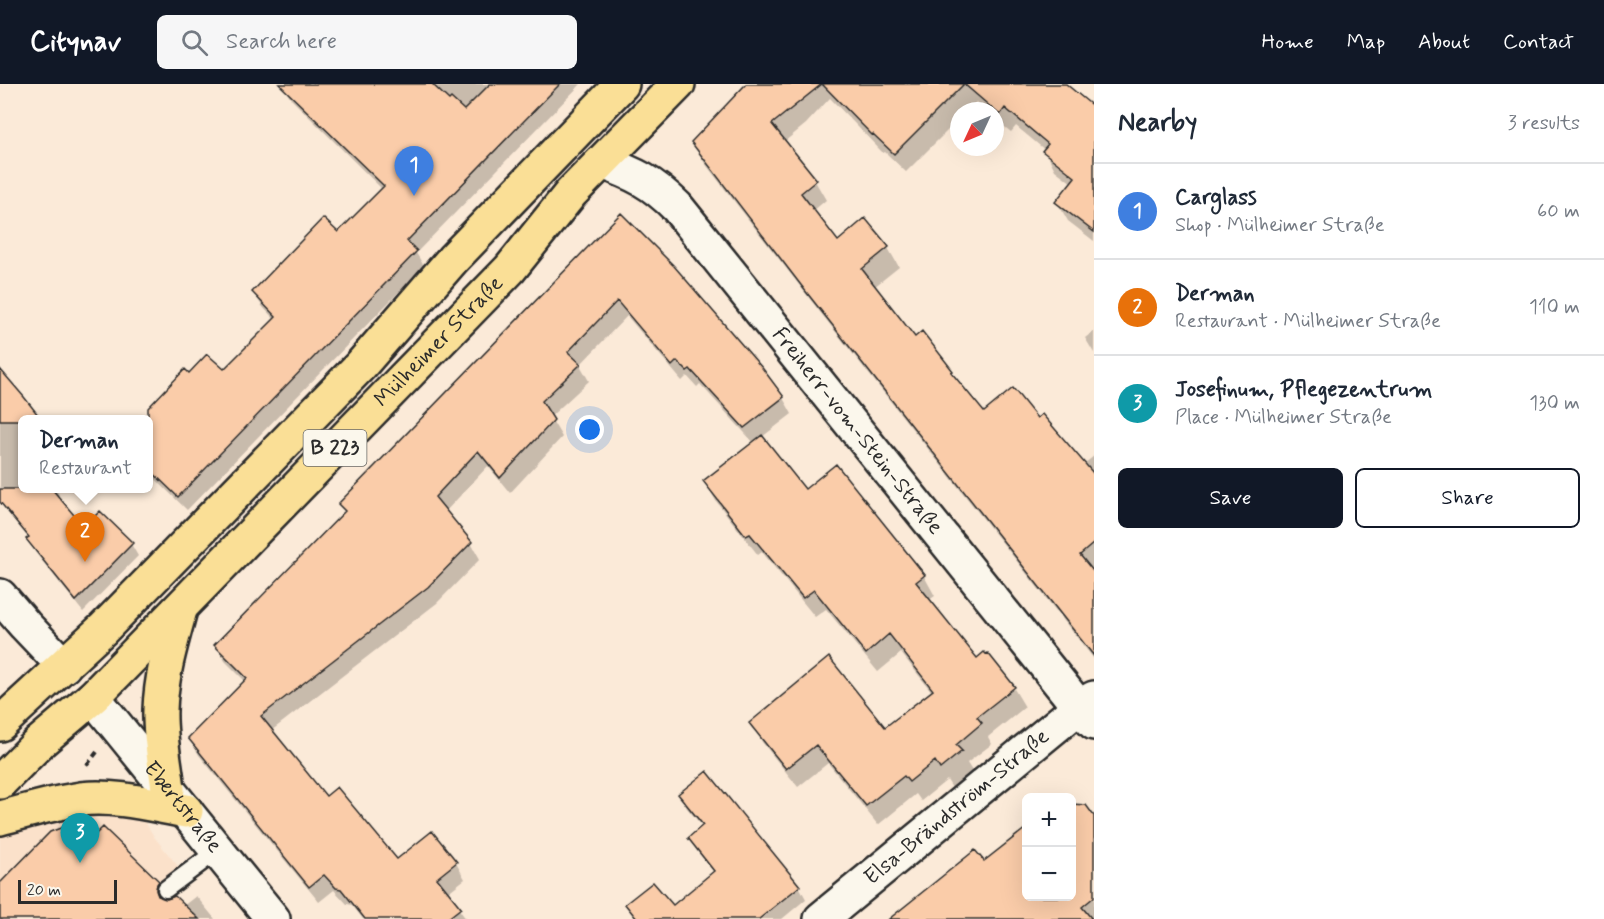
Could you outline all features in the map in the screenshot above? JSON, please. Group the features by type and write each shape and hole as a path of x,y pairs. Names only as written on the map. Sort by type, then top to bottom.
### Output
{"main road":[{"name":"Mülheimer Straße","path":"0,724 103,629 361,365 453,259 622,84"},
{"name":"Mülheimer Straße","path":"0,782 39,742 93,697 182,607 510,269 571,193 678,84"},
{"path":"0,818 51,804 84,799 136,802 177,800 161,729 160,697 167,657 182,607"},
{"path":"64,666 93,697"}],"street":[{"name":"Freiherr-vom-Stein-Straße","path":"602,162 644,180 661,191 677,207 1089,709"},
{"path":"0,596 24,625 64,666"},
{"name":"Ebertstraße","path":"93,697 273,919"},
{"name":"Elsa-Brändström-Straße","path":"821,919 1089,709"}],"lane":[{"path":"166,889 218,850"}],"shaded area":[{"path":"135,806 155,838 190,881 142,919 0,919 0,831"}],"building":[{"path":"279,84 432,84 464,110 490,84 560,84 407,241 417,251 178,497 153,473 153,415 148,415 148,408 185,369 189,373 207,354 224,369 276,317 252,292 323,218 338,232 384,186"},
{"path":"746,84 822,84 772,124 817,180 801,193 838,241 865,218 889,247 862,269 915,337 922,331 953,371 951,372 984,412 1013,388 1037,418 1042,414 1094,474 1094,543 1080,555 1094,572 1094,656 807,293 691,142"},
{"path":"822,84 964,84 894,154"},
{"path":"964,84 1066,84 1094,107 1094,232 1055,202 1075,177 1042,151 1048,144 1004,109 1004,102 985,102"},
{"path":"621,213 674,266 763,369 784,397 744,428 690,369 687,371 677,361 672,366 617,301 568,352 581,364 542,401 554,420 500,478 478,451 435,497 472,542 428,587 261,716 326,796 337,787 397,859 432,831 457,862 437,878 461,908 447,919 365,919 341,889 336,888 324,875 309,887 188,738 247,678 214,645 345,511 338,504"},
{"path":"0,369 38,415 18,415 18,420 0,420"},
{"path":"762,435 805,489 836,464 925,575 916,582 977,658 984,652 988,653 1015,687 977,717 982,723 956,745 962,751 940,769 935,761 909,782 904,776 866,806 816,745 786,769 749,723 829,657 885,727 933,690 889,634 866,654 814,590 803,598 750,534 746,536 703,481"},
{"path":"0,489 18,489 18,493 55,493 84,527 100,511 133,543 76,601 26,539 29,537 0,502"},
{"path":"707,771 800,886 759,919 637,919 625,904 653,882 673,905 714,871 688,838 703,825 678,794"},
{"path":"1076,804 1086,805 1094,816 1094,897 1082,907 1092,919 889,919 975,850 984,861 1022,831 1022,901 1076,901"},
{"path":"66,826 76,826 97,833 103,827 159,881 156,890 158,896 167,899 175,896 199,919 0,919 0,883 50,832"}],"place":[{"name":"Carglass","path":"414,196"},
{"name":"Derman","path":"85,562"},
{"name":"Josefinum, Pflegezentrum","path":"80,863"}]}
